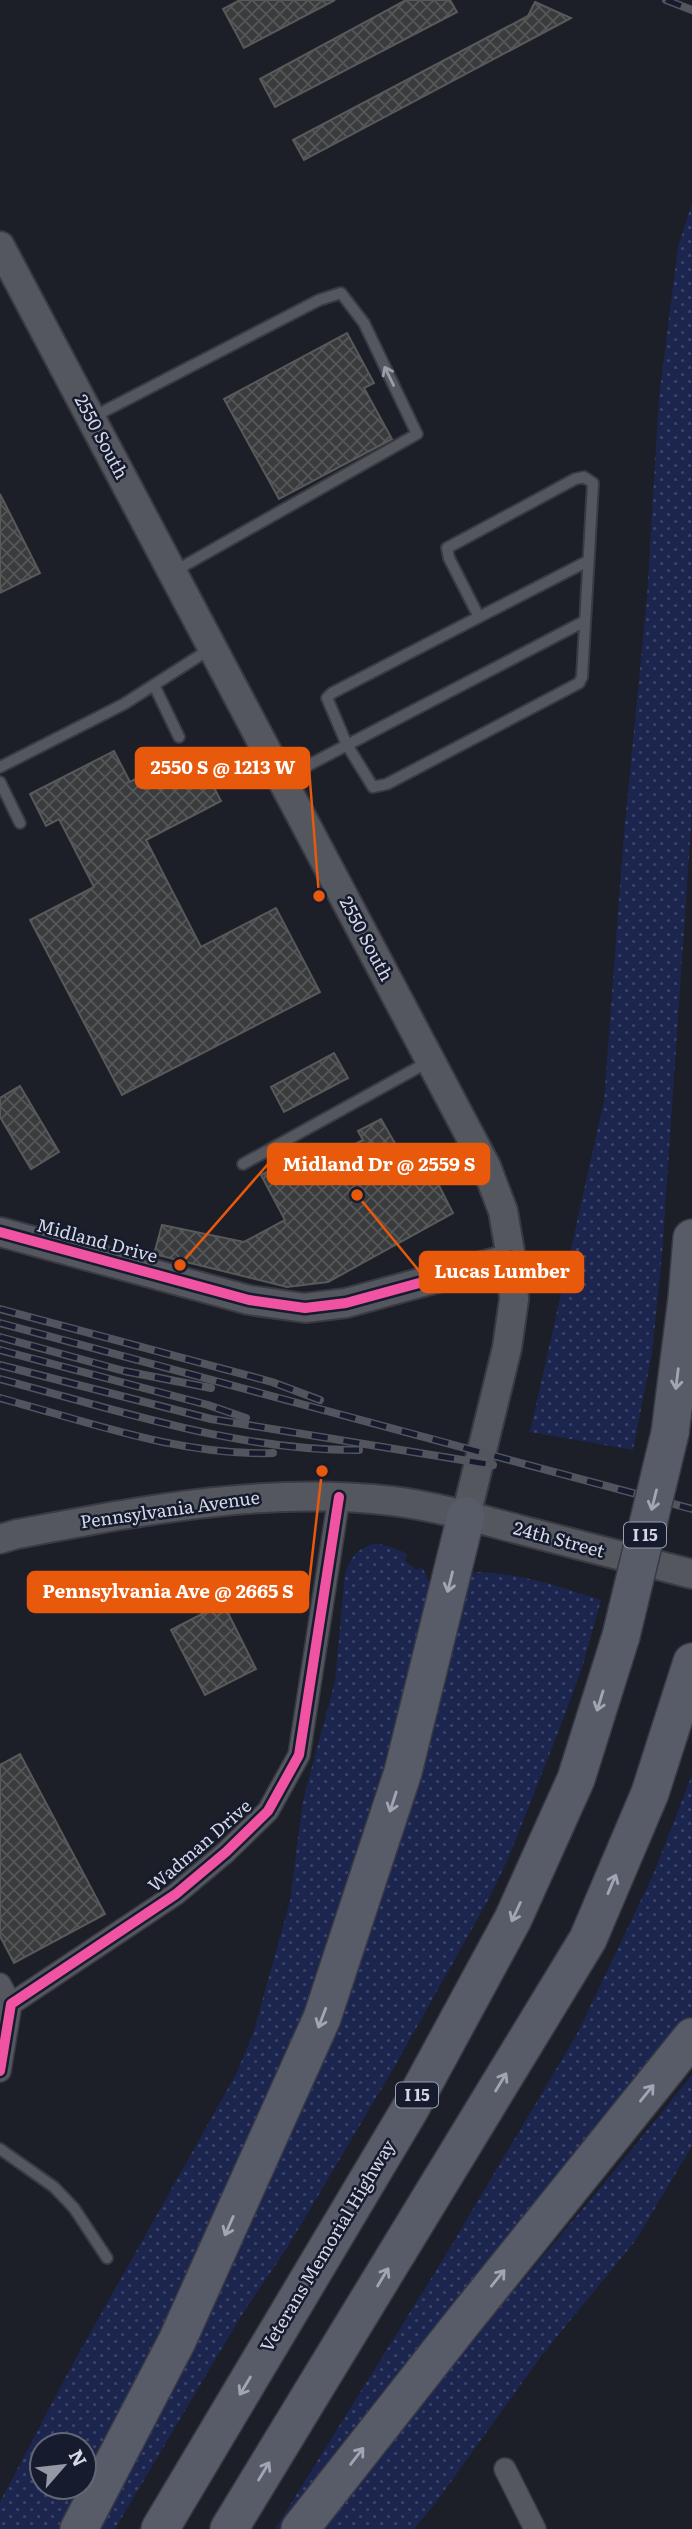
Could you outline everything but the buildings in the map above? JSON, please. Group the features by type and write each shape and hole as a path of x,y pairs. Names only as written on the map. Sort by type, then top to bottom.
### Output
{"highway":[{"name":"Veterans Memorial Highway","path":"160,2529 410,2109 513,1919 576,1779 621,1636 670,1433 692,1238"},
{"path":"79,2529 177,2341 322,2018 403,1772 466,1516"},
{"path":"229,2529 588,1939 650,1793 692,1662"},
{"path":"300,2529 692,2037"}],"main road":[{"name":"2550 South","path":"0,246 486,1166 503,1211 511,1258 513,1299 508,1348 466,1516"},
{"name":"Midland Drive","path":"0,1232 249,1300 305,1308 346,1303 511,1258"},
{"name":"Pennsylvania Avenue","path":"0,1539 150,1509 258,1497 339,1497 394,1501 466,1516"},
{"name":"24th Street","path":"466,1516 692,1574"}],"street":[{"name":"Wadman Drive","path":"11,2004 176,1894 226,1852 268,1811 299,1755 339,1497"},
{"path":"0,1984 11,2004 0,2071"},
{"path":"505,2469 535,2529"}],"lane":[{"path":"91,418 319,300 341,293 367,331 418,434 173,572"},
{"path":"479,617 449,558 447,548 575,479 584,477 593,484 582,677 579,683 373,787 348,745 327,698 332,693 588,561"},
{"path":"282,779 585,621"},
{"path":"0,767 124,704 212,647"},
{"path":"153,685 179,737"},
{"path":"0,782 20,823"},
{"path":"243,1164 430,1060"},
{"path":"0,2148 54,2187 74,2208 107,2258"}],"shaded area":[{"path":"692,203 692,812 662,1255 652,1353 633,1450 530,1432 604,1101 624,833 647,597 659,397 678,247"},
{"path":"376,1543 407,1554 405,1561 417,1570 422,1567 432,1587 425,1624 407,1680 379,1801 314,2003 98,2465 98,2431 37,2431 235,2076 253,2034 290,1901 303,1800 335,1681 345,1573 356,1554"},
{"path":"474,1572 522,1577 601,1600 583,1665 563,1720 508,1859 486,1904 392,2071 287,2248 241,2316 115,2529 96,2529 190,2331 465,1578"},
{"path":"692,1775 692,2015 521,2228 287,2529 275,2529 442,2261 576,2036 653,1875"},
{"path":"692,2075 692,2146 636,2240 542,2355 437,2501 414,2529 322,2529 428,2393"},
{"path":"28,2449 28,2501 81,2501 67,2529 0,2529 0,2502"}],"railway":[{"path":"666,0 692,10"},
{"path":"0,1309 272,1382 320,1400"},
{"path":"0,1323 692,1509"},
{"path":"0,1337 124,1371 211,1388"},
{"path":"0,1350 208,1405 246,1418"},
{"path":"0,1365 211,1419 493,1465"},
{"path":"0,1379 222,1436 313,1449 359,1450"},
{"path":"0,1398 169,1443 204,1449 273,1453"}],"cycle path":[{"path":"0,1232 249,1300 305,1308 346,1303 511,1258"},
{"path":"0,2071 11,2004 176,1894 226,1852 268,1811 299,1755 339,1497"}],"place":[{"name":"2550 S @ 1213 W","path":"319,896"},
{"name":"Lucas Lumber","path":"357,1195"},
{"name":"Midland Dr @ 2559 S","path":"180,1265"},
{"name":"Pennsylvania Ave @ 2665 S","path":"322,1471"}]}
